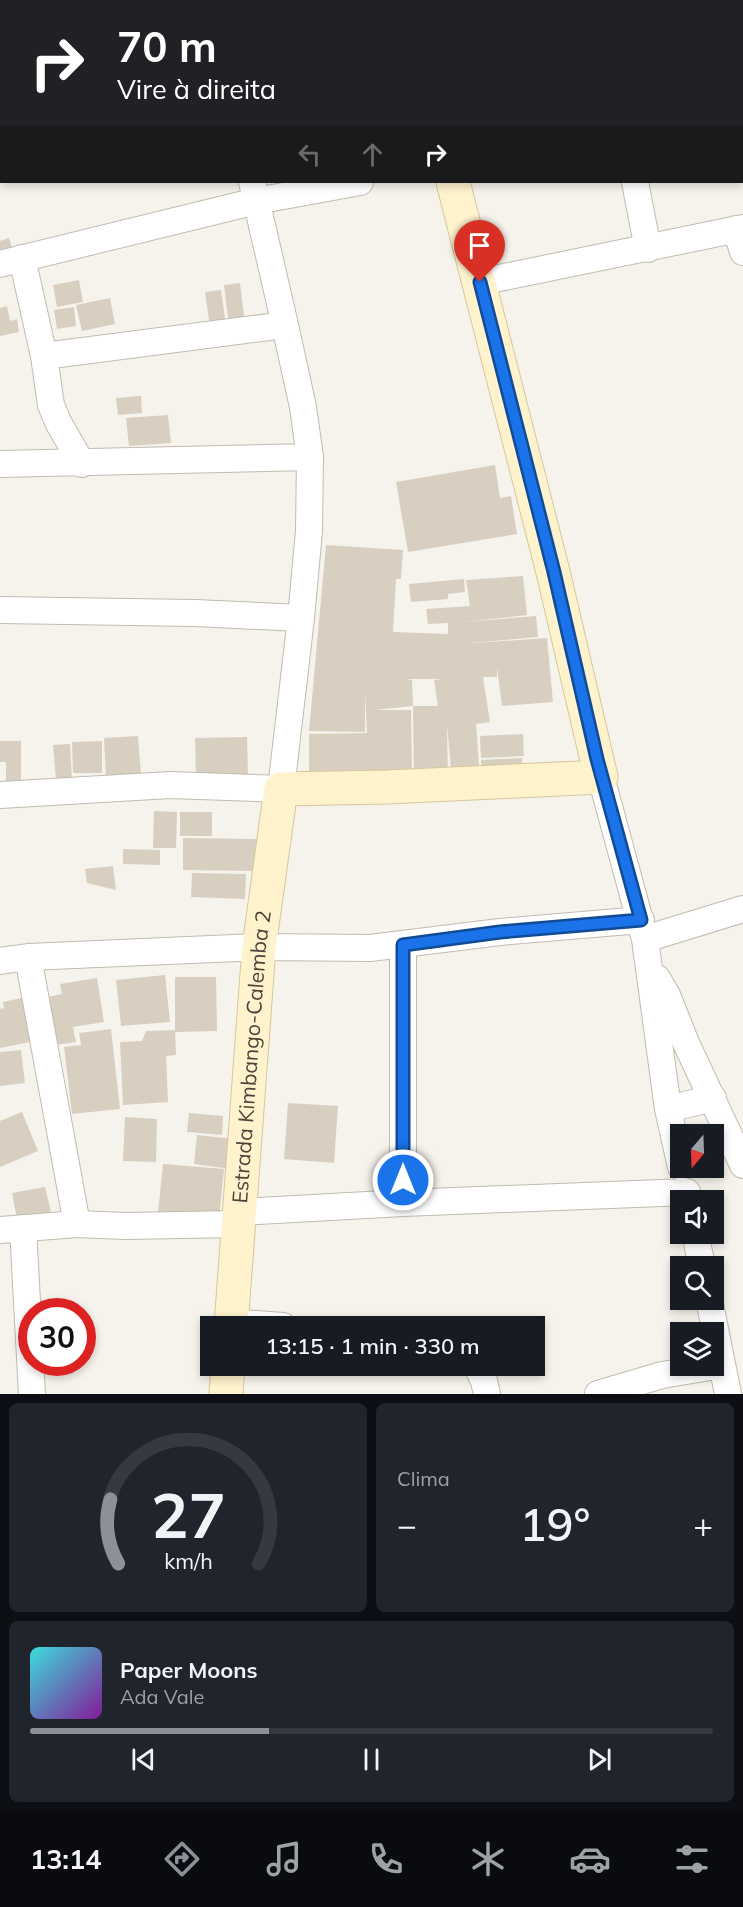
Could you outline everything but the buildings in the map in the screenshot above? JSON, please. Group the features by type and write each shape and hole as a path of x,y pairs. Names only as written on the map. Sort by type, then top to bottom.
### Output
{"main road":[{"path":"281,789 388,787 602,777 554,572 453,183"},
{"name":"Estrada Kimbango-Calemba 2","path":"232,1316 259,947 281,789"},
{"path":"226,1394 227,1376"}],"street":[{"path":"82,464 51,405 44,356 11,261 254,191 348,183"},
{"path":"635,183 648,249"},
{"name":"Estrada Kimbango-Calemba 2","path":"254,191 303,407 310,457 309,531 281,789"},
{"path":"480,282 648,249 740,236"},
{"path":"44,356 285,325"},
{"path":"0,464 82,464 310,457"},
{"path":"0,610 301,618"},
{"path":"602,777 643,929 671,1124"},
{"path":"0,795 170,785 281,789"},
{"path":"0,961 28,957 259,947 370,948 500,932 643,929 743,909"},
{"path":"403,945 403,1203"},
{"path":"28,957 77,1224"},
{"path":"649,965 667,995 686,1043 743,1165"},
{"path":"668,1109 713,1098"},
{"path":"32,1394 12,1229 77,1224 125,1226 403,1203 670,1196"},
{"path":"598,1394 670,1373"},
{"path":"724,1375 728,1394"},
{"path":"482,1376 487,1394"}],"route":[{"path":"403,1180 403,945 500,932 641,920 597,759 568,641 554,572 480,282"}]}
